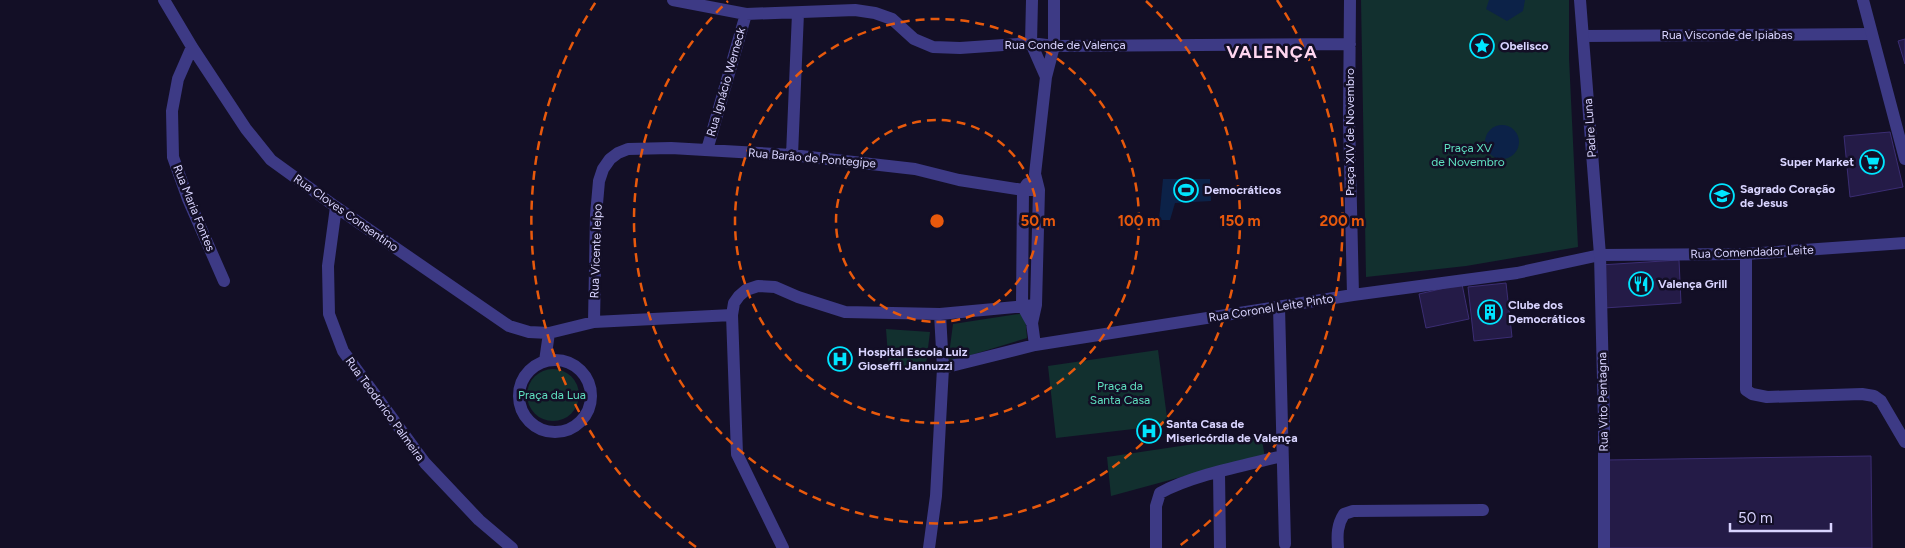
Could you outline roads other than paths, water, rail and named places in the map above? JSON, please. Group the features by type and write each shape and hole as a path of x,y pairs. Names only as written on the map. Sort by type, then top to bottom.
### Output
{"street":[{"name":"Rua Cloves Consentino","path":"164,0 192,47 246,129 271,160 509,326 529,332 549,333 594,322 732,315"},
{"name":"Rua Conde de Valença","path":"673,0 746,14 855,10 875,13 892,19 914,39 933,47 960,48 1031,43 1054,46 1350,44"},
{"path":"1032,0 1031,43 1046,77"},
{"path":"1035,345 1032,323 1036,305 1039,190 1035,174 1046,77 1054,46 1054,0"},
{"name":"Praça XIV de Novembro","path":"1350,0 1349,119 1353,295"},
{"name":"Padre Luna","path":"1580,0 1600,255"},
{"path":"1864,0 1871,34 1905,159"},
{"path":"792,155 798,13"},
{"name":"Rua Ignácio Werneck","path":"707,150 746,14"},
{"name":"Rua Visconde de Ipiabas","path":"1583,36 1871,34"},
{"name":"Rua Maria Fontes","path":"192,47 178,79 172,111 173,157 224,281"},
{"name":"Rua Barão de Pontegipe","path":"599,180 603,169 618,153 628,149 671,148 792,155 915,170 960,180 1023,190 1039,190"},
{"path":"1032,323 1022,305 1023,190 1035,174"},
{"name":"Rua Vicente Ielpo","path":"594,322 596,215 599,180"},
{"name":"Rua Teodorico Palmeira","path":"336,207 328,266 329,314 343,350 425,463 479,520 512,548"},
{"name":"Rua Comendador Leite","path":"1600,255 1746,254 1905,244"},
{"path":"1746,254 1746,390 1752,394 1767,397 1862,394 1874,396 1880,401 1905,442"},
{"name":"Rua Coronel Leite Pinto","path":"943,368 1035,345 1353,295 1517,273 1600,255"},
{"name":"Rua Vito Pentagna","path":"1600,255 1604,421 1604,548"},
{"path":"783,548 737,454 732,315 734,303 739,296 746,290 758,286 775,287 798,297 844,312 940,314 1036,305"},
{"path":"1279,307 1285,544"},
{"path":"930,548 936,496 943,368 940,314"},
{"path":"545,361 549,333"},
{"path":"556,360 573,365 586,377 590,388 591,400 585,417 572,429 560,433 536,428 520,410 518,398 522,380 534,366 545,361 556,360"},
{"path":"1156,548 1156,506 1160,493 1219,472 1282,456"},
{"path":"1219,472 1220,548"},
{"path":"1338,548 1337,530 1340,521 1344,514 1353,511 1483,510"}],"water":[{"path":"1489,0 1525,0 1523,11 1507,21 1486,9"},
{"path":"1502,125 1509,126 1514,130 1518,135 1518,149 1514,154 1509,158 1502,159 1495,158 1490,154 1486,149 1485,142 1486,135 1490,130 1495,126"},
{"name":"Democráticos","path":"1163,179 1210,179 1211,201 1175,203 1170,220 1159,220"}],"place":[{"name":"Obelisco","path":"1482,46"},
{"name":"Super Market","path":"1872,162"},
{"name":"Democráticos","path":"1186,190"},
{"name":"Sagrado Coração de Jesus","path":"1722,196"},
{"name":"Valença Grill","path":"1641,284"},
{"name":"Clube dos Democráticos","path":"1490,312"},
{"name":"Hospital Escola Luiz Gioseffi Jannuzzi","path":"840,359"},
{"name":"Santa Casa de Misericórdia de Valença","path":"1149,431"}],"district":[{"name":"VALENÇA","path":"1272,52"}],"park label":[{"name":"Praça XV de Novembro","path":"1468,155"},
{"name":"Praça da Santa Casa","path":"1120,393"},
{"name":"Praça da Lua","path":"552,395"}]}
